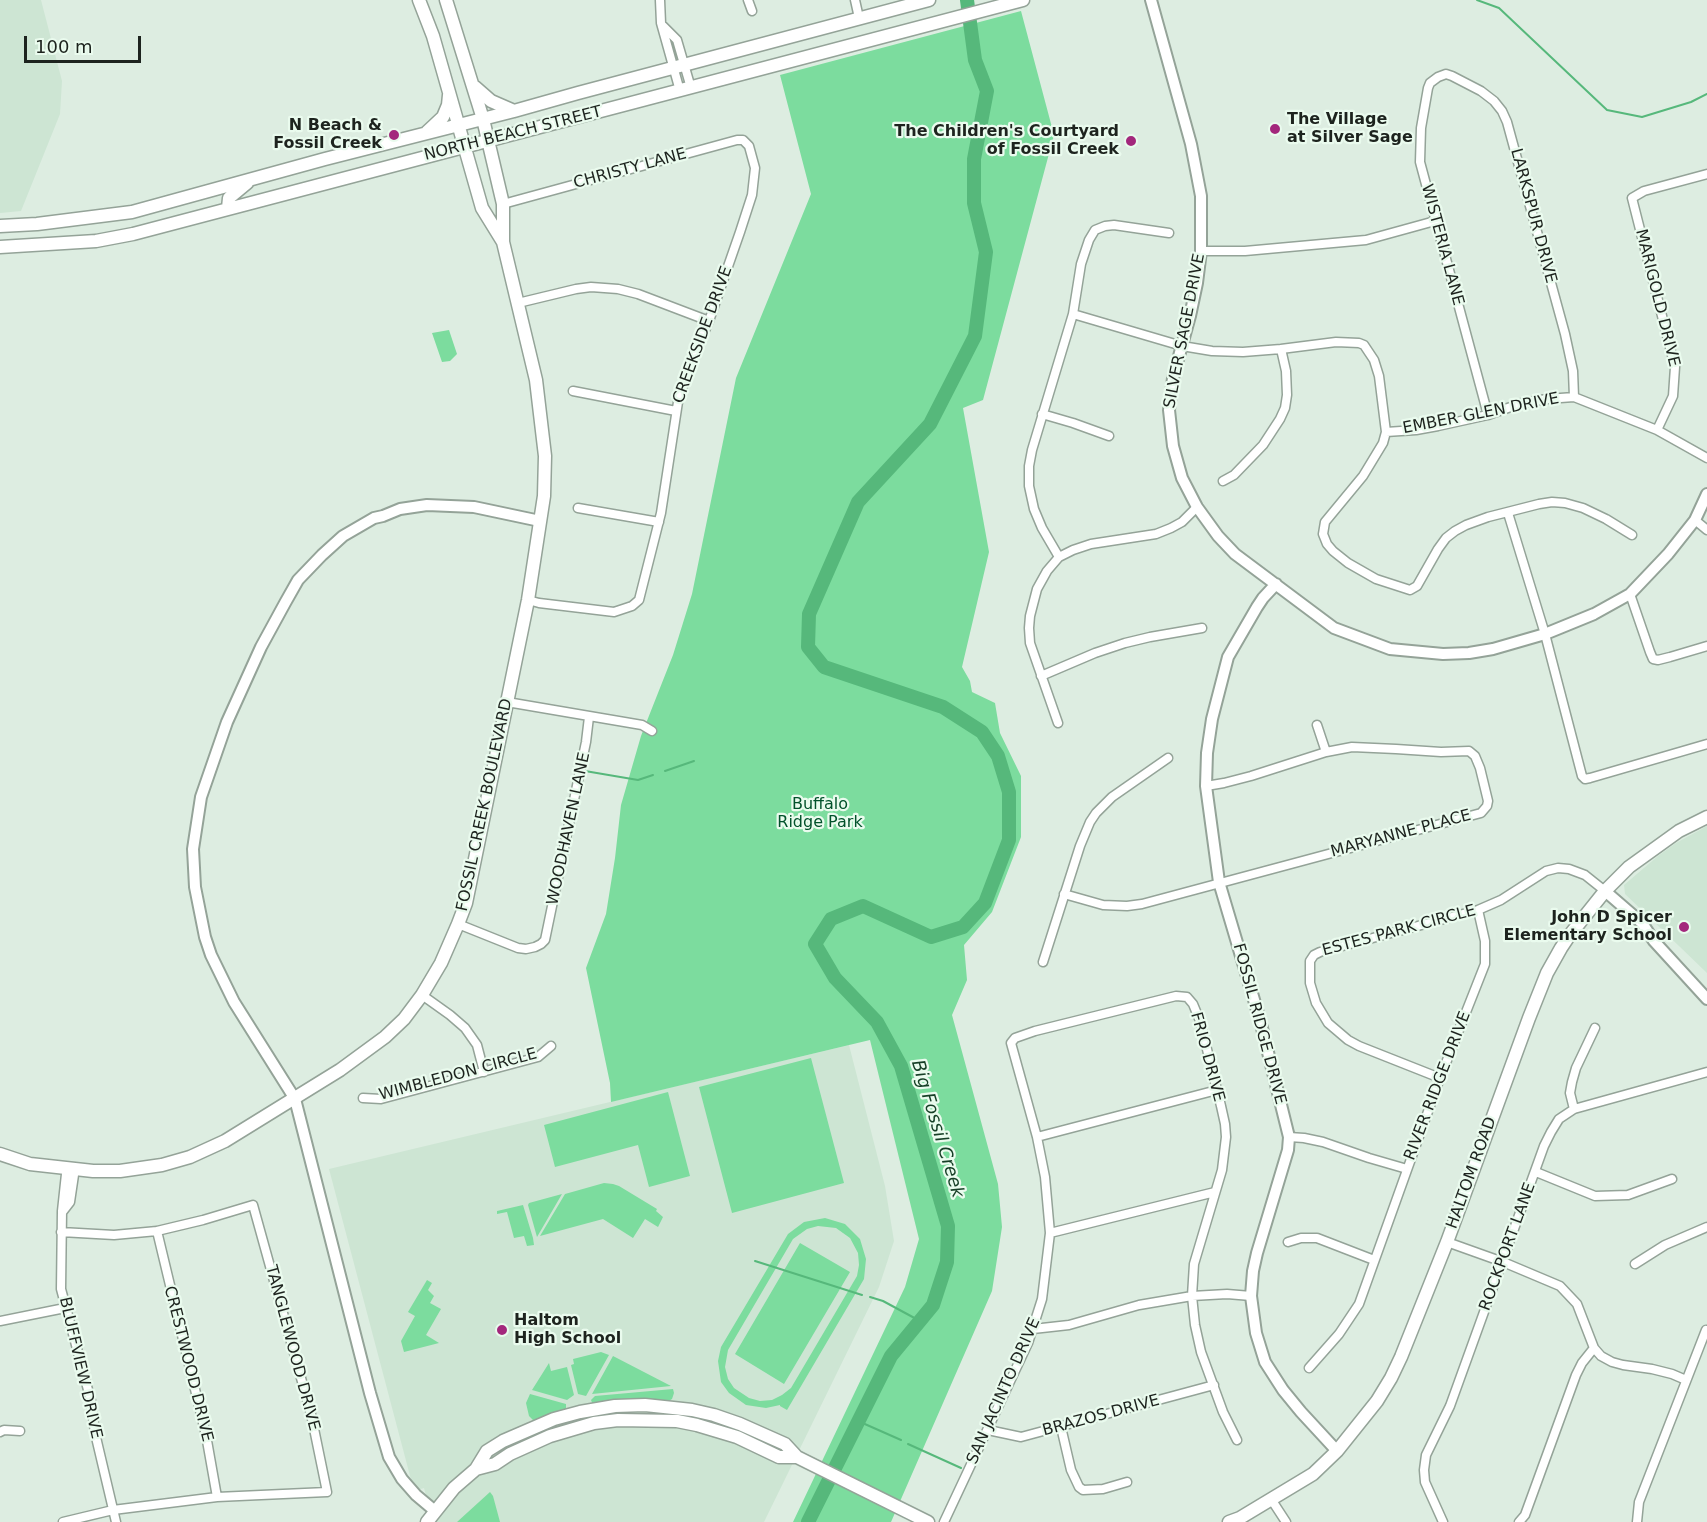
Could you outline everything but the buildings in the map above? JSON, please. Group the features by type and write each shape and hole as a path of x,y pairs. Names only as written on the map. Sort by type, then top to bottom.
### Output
{"main road":[{"name":"FOSSIL CREEK BOULEVARD","path":"419,0 433,36 482,207 503,242"},
{"name":"FOSSIL CREEK BOULEVARD","path":"0,1154 30,1164 71,1170 144,1169 190,1157 225,1141 340,1070 385,1037 404,1019 422,995 441,963 458,924 466,903 528,600 544,496 545,456 536,380 503,242 503,204 483,119 446,0"},
{"name":"NORTH BEACH STREET","path":"0,247 96,241 134,234 1023,0"},
{"name":"NORTH BEACH STREET","path":"0,226 37,224 132,212 925,1"},
{"path":"472,84 491,101 514,111"},
{"path":"425,134 442,117 448,105 449,90"},
{"path":"228,208 229,198 250,181"},
{"name":"HALTOM ROAD","path":"1229,1522 1240,1518 1313,1474 1337,1451 1368,1414 1391,1378 1401,1357 1447,1242 1547,973 1569,936 1621,874 1679,831 1707,817"},
{"path":"428,1522 454,1488 476,1469 487,1450 503,1441 554,1419 585,1411 615,1406 645,1405 681,1408 714,1415 740,1424 785,1444 796,1457 928,1522"},
{"path":"681,1408 683,1422"},
{"path":"476,1469 495,1464 510,1454 550,1436 594,1423 644,1420 683,1422 708,1427 737,1437 779,1457 796,1457"},
{"path":"526,1430 531,1445"}],"street":[{"path":"660,0 661,23 677,40 679,66 685,90"},
{"path":"748,0 752,11"},
{"path":"855,0 859,18"},
{"name":"SILVER SAGE DRIVE","path":"1151,0 1191,144 1201,196 1201,251 1190,316 1171,391 1169,410 1173,446 1182,478 1197,507 1218,536 1235,554 1334,628 1390,649 1443,654 1468,653 1493,649 1545,634 1594,615 1630,594 1668,554 1695,520 1707,494"},
{"name":"LARKSPUR DRIVE","path":"1438,77 1446,74 1452,75 1481,90 1494,101 1507,122 1565,334 1572,365 1574,397"},
{"name":"WISTERIA LANE","path":"1438,77 1430,83 1427,93 1419,147 1420,162 1488,415"},
{"name":"CHRISTY LANE","path":"503,204 737,140 743,140 752,152"},
{"name":"CREEKSIDE DRIVE","path":"528,600 620,611 639,600 659,522 676,411 688,369 709,321 752,195 755,168 752,152"},
{"name":"MARIGOLD DRIVE","path":"1657,430 1673,396 1675,367 1632,198 1644,191 1707,174"},
{"path":"1201,251 1245,251 1366,240 1435,221"},
{"path":"1059,557 1034,509 1029,486 1029,466 1042,414 1073,314 1081,264 1089,240 1095,230 1114,225 1169,233"},
{"path":"518,303 576,289 591,287 618,289 638,294 709,321"},
{"path":"1073,314 1182,346 1225,352 1281,349 1336,342 1364,345 1374,360 1379,376 1386,432 1383,443 1363,476 1325,522 1323,534 1327,544 1348,563 1376,579 1410,590 1417,586 1438,549 1455,531 1488,517 1545,503 1565,503 1582,508 1632,535"},
{"path":"1223,481 1234,475 1263,445 1285,408 1286,371 1281,349"},
{"path":"573,391 676,411"},
{"name":"EMBER GLEN DRIVE","path":"1386,432 1416,430 1488,415 1522,404 1574,397 1657,430 1707,458"},
{"path":"1042,414 1109,436"},
{"path":"435,1511 402,1479 389,1457 370,1392 295,1099 234,1002 205,937 195,887 193,849 201,797 227,722 261,647 298,580 322,555 343,536 374,518 400,509 426,505 474,507 540,521"},
{"path":"1058,723 1030,643 1030,616 1038,589 1047,571 1059,557 1073,550 1091,544 1156,534 1182,522 1197,507"},
{"path":"578,508 659,522"},
{"path":"1508,513 1545,634 1582,776 1590,778 1707,744"},
{"path":"1695,520 1707,530"},
{"name":"FOSSIL RIDGE DRIVE","path":"1276,584 1263,597 1228,657 1212,719 1207,753 1206,786 1219,882 1260,1020 1289,1137 1288,1150 1257,1253 1251,1296 1256,1333 1265,1362 1282,1390 1337,1451"},
{"path":"1630,594 1653,659 1658,660 1707,646"},
{"path":"1041,676 1095,653 1125,644 1202,628"},
{"path":"507,702 642,725 652,731"},
{"name":"WOODHAVEN LANE","path":"458,924 518,948 535,947 545,940 586,742 589,717"},
{"path":"1317,725 1326,752"},
{"name":"MARYANNE PLACE","path":"1064,894 1103,905 1142,904 1481,813 1488,801 1480,768 1475,756 1469,751 1441,752 1352,747 1326,752 1251,776 1206,786"},
{"path":"1043,962 1080,846 1090,822 1112,797 1168,758"},
{"name":"ESTES PARK CIRCLE","path":"1440,1077 1359,1046 1328,1023 1316,1002 1310,983 1310,961 1314,955 1478,910 1501,900 1546,871 1558,868 1585,875 1605,891"},
{"path":"1605,891 1642,923 1654,941 1707,999"},
{"name":"RIVER RIDGE DRIVE","path":"1309,1368 1339,1334 1359,1304 1440,1077 1485,964 1485,941 1478,910"},
{"path":"422,995 465,1028 477,1046 484,1072"},
{"name":"FRIO DRIVE","path":"1011,1043 1015,1038 1035,1031 1176,996 1187,997 1193,1004 1200,1021 1225,1124 1226,1137 1222,1170 1194,1264 1192,1296 1198,1338 1223,1412 1238,1440"},
{"path":"1574,1108 1570,1093 1572,1082 1576,1068 1595,1028"},
{"name":"SAN JACINTO DRIVE","path":"944,1522 1033,1329 1042,1299 1050,1233 1045,1178 1037,1137 1011,1043"},
{"name":"WIMBLEDON CIRCLE","path":"363,1098 381,1099 484,1072 538,1057 551,1046"},
{"name":"ROCKPORT LANE","path":"1443,1522 1425,1482 1426,1455 1449,1406 1551,1132 1559,1119 1574,1108 1707,1071"},
{"path":"1037,1137 1217,1090"},
{"path":"1289,1137 1317,1140 1407,1169"},
{"name":"BLUFFVIEW DRIVE","path":"71,1170 66,1174 62,1211 61,1289 91,1401 95,1433 116,1522"},
{"path":"1536,1172 1595,1196 1628,1195 1672,1179"},
{"path":"1050,1233 1215,1192"},
{"name":"TANGLEWOOD DRIVE","path":"157,1231 253,1205 311,1414 327,1492 217,1497"},
{"path":"1635,1264 1665,1245 1707,1227"},
{"path":"61,1232 114,1235 157,1231"},
{"name":"CRESTWOOD DRIVE","path":"157,1231 206,1435 217,1497"},
{"path":"1288,1242 1301,1238 1317,1238 1374,1260"},
{"path":"1447,1242 1553,1282 1566,1291 1580,1311 1594,1348 1601,1356 1612,1362 1652,1369 1686,1380"},
{"path":"1033,1329 1069,1325 1139,1305 1192,1296 1251,1296"},
{"path":"0,1321 65,1308"},
{"path":"1637,1522 1639,1502 1706,1330"},
{"path":"1519,1522 1525,1515 1576,1376 1582,1363 1594,1348"},
{"name":"BRAZOS DRIVE","path":"988,1430 1021,1437 1214,1385"},
{"path":"1061,1427 1071,1470 1079,1487 1083,1490 1103,1489 1127,1482"},
{"path":"0,1432 21,1431"},
{"path":"63,1522 113,1510 217,1497"},
{"path":"1271,1499 1286,1522"}],"shaded area":[{"path":"0,0 41,0 62,81 60,114 21,211 0,213"},
{"name":"John D Spicer Elementary School","path":"1707,826 1707,973 1625,894 1624,885 1676,843"},
{"path":"849,1045 885,1186 894,1241 879,1287 764,1522 433,1522 424,1488 414,1491 329,1169"}],"green space":[{"name":"Buffalo Ridge Park","path":"1021,11 1054,135 983,400 963,408 989,552 962,667 970,681 972,692 995,703 1000,733 1021,776 1021,837 992,912 964,945 967,980 952,1015 998,1184 1002,1227 992,1291 891,1522 793,1522 905,1287 919,1239 870,1040 611,1102 610,1083 586,968 606,914 621,805 641,736 673,655 692,594 736,378 811,194 780,75"},
{"path":"449,330 457,354 450,361 442,362 432,333"},
{"path":"811,1058 844,1183 732,1213 699,1087"},
{"path":"668,1092 690,1176 649,1187 638,1145 555,1167 544,1125"},
{"path":"604,1183 619,1186 657,1209 656,1211 663,1217 658,1227 645,1219 633,1238 603,1219 540,1236 565,1194"},
{"path":"562,1194 537,1237 529,1203"},
{"path":"523,1205 534,1245 527,1246 524,1236 514,1238 507,1212 497,1214 497,1211"},
{"path":"825,1218 845,1224 860,1239 866,1259 864,1279 787,1410 780,1405 766,1408 746,1405 729,1393 721,1382 718,1361 721,1347 788,1234 804,1222","holes":["818,1226 836,1228 850,1238 858,1253 857,1276 791,1388 772,1400 760,1401 749,1398 734,1388 728,1379 725,1367 728,1350 793,1239 807,1229"]},
{"path":"800,1243 850,1272 784,1384 735,1354"},
{"path":"427,1280 432,1283 428,1290 434,1296 430,1303 441,1309 426,1335 439,1343 404,1352 401,1341 415,1316 408,1312"},
{"path":"601,1352 609,1355 586,1396 578,1394 571,1365 574,1364 573,1359"},
{"path":"613,1356 671,1386 592,1394"},
{"path":"549,1363 551,1371 567,1367 574,1395 567,1400 532,1390"},
{"path":"673,1389 672,1399 667,1402 593,1405 591,1400 595,1396"},
{"path":"530,1394 566,1404 566,1412 533,1420 529,1416 526,1403"},
{"path":"490,1492 500,1522 457,1522"}],"waterway":[{"name":"Big Fossil Creek","path":"808,1522 891,1356 933,1305 947,1262 948,1226 901,1066 877,1022 835,978 815,944 831,919 863,906 931,937 963,927 985,903 1009,840 1009,792 998,756 982,732 943,707 824,667 808,647 809,614 858,502 930,424 975,336 986,252 974,203 974,159 987,91 975,60 967,0"},
{"path":"1477,0 1499,8 1607,110 1642,117 1691,102 1707,94"},
{"path":"665,771 694,761"},
{"path":"585,771 638,780 653,775"},
{"path":"755,1261 862,1295"},
{"path":"870,1297 883,1301 920,1321"},
{"path":"858,1421 901,1440"},
{"path":"908,1444 961,1468"}],"place":[{"name":"The Village at Silver Sage","path":"1275,129"},
{"name":"N Beach & Fossil Creek","path":"394,135"},
{"name":"The Children's Courtyard of Fossil Creek","path":"1131,141"},
{"name":"John D Spicer Elementary School","path":"1684,927"},
{"name":"Haltom High School","path":"502,1330"}]}
